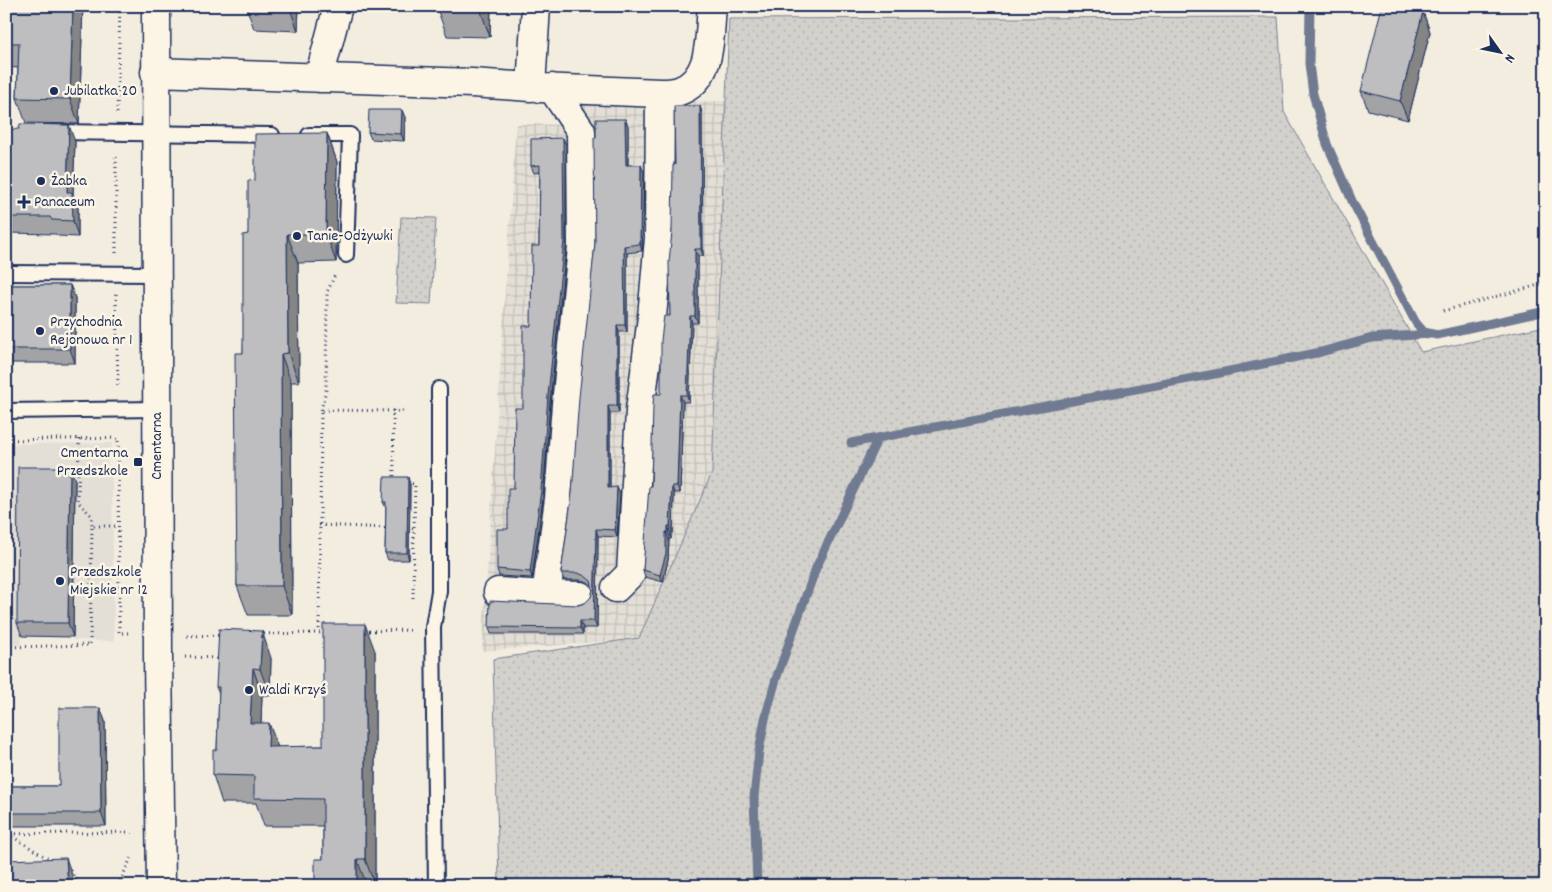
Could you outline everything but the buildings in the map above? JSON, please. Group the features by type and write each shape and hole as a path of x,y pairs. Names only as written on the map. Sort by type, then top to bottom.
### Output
{"street":[{"name":"Cmentarna","path":"156,6 158,657 161,886"},
{"path":"319,78 338,6"},
{"path":"536,6 541,88 581,130 582,248 566,404 559,499 546,596"},
{"path":"155,72 660,93 677,92 688,87 703,70 707,58 712,6"},
{"path":"616,588 630,573 640,411 652,317 659,238 660,93"},
{"path":"498,592 546,596 580,596"}],"lane":[{"path":"36,132 350,135 346,255"},
{"path":"6,273 156,274"},
{"path":"436,886 433,627 438,591 439,389"},
{"path":"6,410 157,408"}],"path":[{"path":"116,134 120,6"},
{"path":"1443,310 1546,283"},
{"path":"319,633 321,410 406,410"},
{"path":"393,410 394,483 415,484 413,602"},
{"path":"6,647 90,645 92,516 78,502 80,439"},
{"path":"319,525 395,528"},
{"path":"92,526 117,526"},
{"path":"404,528 414,529"},
{"path":"356,632 413,630 413,621"},
{"path":"251,634 328,632"},
{"path":"184,636 227,635"},
{"path":"177,657 229,658"},
{"path":"7,834 132,832"},
{"path":"7,834 56,863"},
{"path":"64,868 72,873 81,886"}],"shaded area":[{"path":"1278,17 1284,112 1421,352 1546,326 1546,886 599,886 598,883 499,881 493,659 639,638 712,473 729,19"},
{"path":"726,101 712,473 639,639 482,651 516,124 581,125 581,102"},
{"path":"401,217 436,218 431,304 396,303"},
{"name":"Przedszkole Miejskie nr 12","path":"112,443 112,454 107,455 108,470 112,470 114,641 73,640 73,637 22,636 21,645 6,644 6,444"}],"waterway":[{"path":"1310,6 1309,64 1313,94 1327,144 1353,203 1416,323 1424,332 1437,335 1546,311"},
{"path":"851,443 1220,373 1321,352 1372,338 1430,334"},
{"path":"757,886 754,797 765,719 776,679 816,568 878,438"}],"place":[{"name":"Jubilatka 20","path":"54,91"},
{"name":"Żabka","path":"41,181"},
{"name":"Panaceum","path":"24,202"},
{"name":"Tanie-Odżywki","path":"297,236"},
{"name":"Przychodnia Rejonowa nr 1","path":"40,331"},
{"name":"Cmentarna Przedszkole","path":"138,462"},
{"name":"Przedszkole Miejskie nr 12","path":"60,581"},
{"name":"Waldi Krzyś","path":"249,690"}]}
